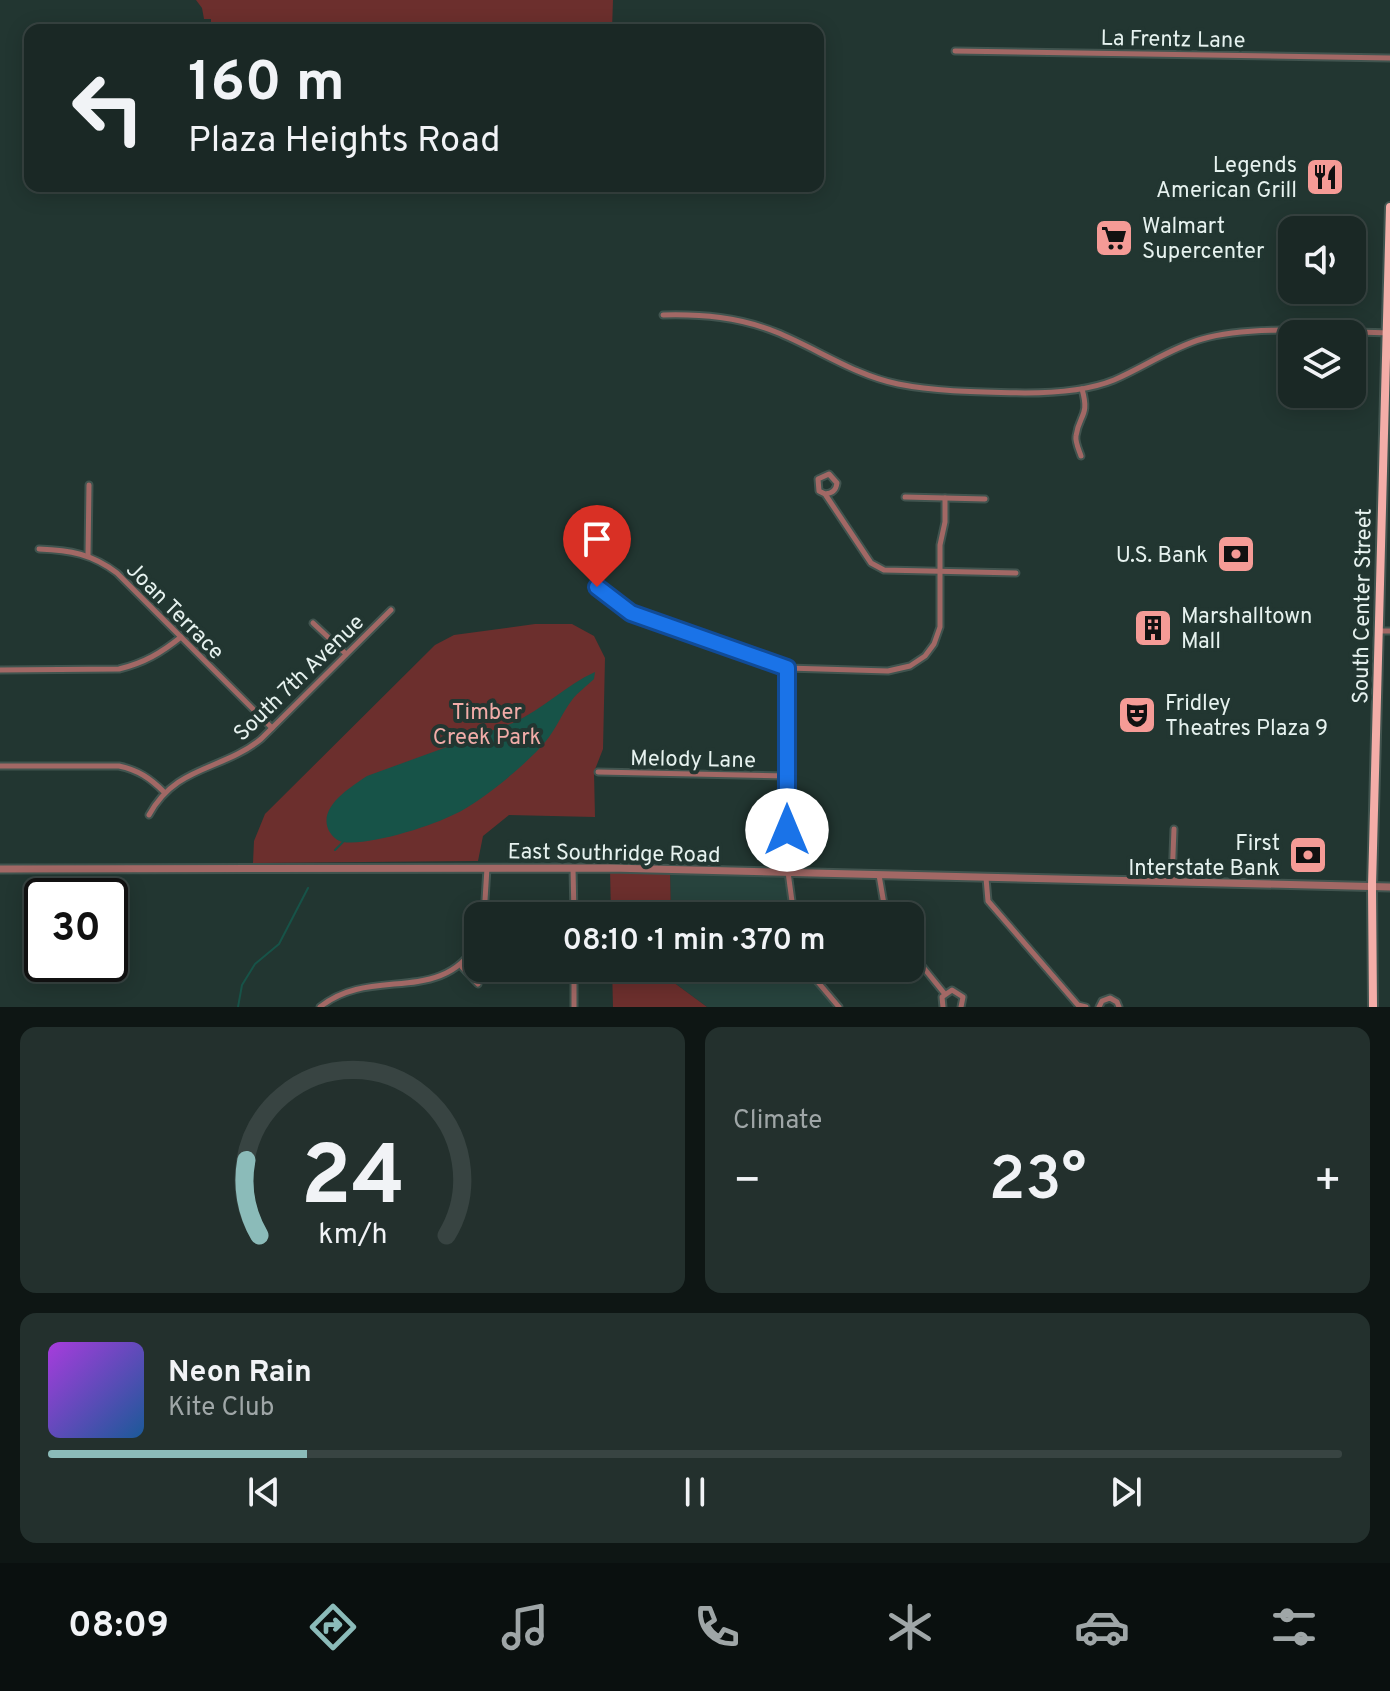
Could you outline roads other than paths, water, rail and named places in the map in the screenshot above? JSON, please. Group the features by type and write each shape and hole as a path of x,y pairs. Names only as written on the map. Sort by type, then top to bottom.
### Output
{"main road":[{"name":"South Center Street","path":"1373,1007 1372,886 1390,207"}],"street":[{"name":"La Frentz Lane","path":"955,51 1390,58"},
{"path":"663,315 699,314 735,319 776,332 842,364 897,384 1028,393 1082,389 1112,381 1179,347 1226,334 1254,331 1388,333"},
{"path":"1081,456 1075,437 1084,418 1086,404 1082,389"},
{"path":"825,494 831,493 837,483 829,474 818,479 818,489 825,494 871,563 884,570 1016,573"},
{"path":"88,555 89,485"},
{"path":"905,497 985,499"},
{"path":"597,587 631,613 787,668 888,671 910,666 925,656 934,644 940,627 940,545 945,522 945,498"},
{"name":"Joan Terrace","path":"39,549 88,555 117,573 272,728"},
{"name":"South 7th Avenue","path":"149,815 164,792 197,770 245,753 391,610"},
{"path":"313,623 346,654"},
{"path":"1379,631 1390,631"},
{"path":"0,670 119,669 157,656 181,637"},
{"path":"787,668 788,872 792,902"},
{"path":"0,766 119,766 149,778 164,792"},
{"name":"Melody Lane","path":"598,772 787,776"},
{"path":"1172,880 1174,829"},
{"path":"485,902 487,868"},
{"path":"573,868 574,902"},
{"name":"East Southridge Road","path":"0,869 573,868 1390,887"},
{"path":"879,875 884,902"},
{"path":"986,878 988,901 1078,1005 1086,1007"},
{"path":"320,1007 348,991 427,986 441,982 464,964"},
{"path":"462,967 478,984"},
{"path":"924,968 944,993"},
{"path":"574,982 574,1007"},
{"path":"818,982 839,1007"},
{"path":"943,1007 941,1001 944,993 952,990 960,993 963,1001 961,1007"},
{"path":"1099,1007 1102,1001 1110,998 1119,1007"}],"waterway":[{"path":"335,850 343,842"},
{"path":"238,1007 242,985 255,964 279,944 308,888"}],"place":[{"name":"Legends American Grill","path":"1325,177"},
{"name":"Walmart Supercenter","path":"1114,238"},
{"name":"U.S. Bank","path":"1236,554"},
{"name":"Marshalltown Mall","path":"1153,628"},
{"name":"Fridley Theatres Plaza 9","path":"1137,715"},
{"name":"First Interstate Bank","path":"1308,855"}],"park label":[{"name":"Timber Creek Park","path":"487,724"}]}
